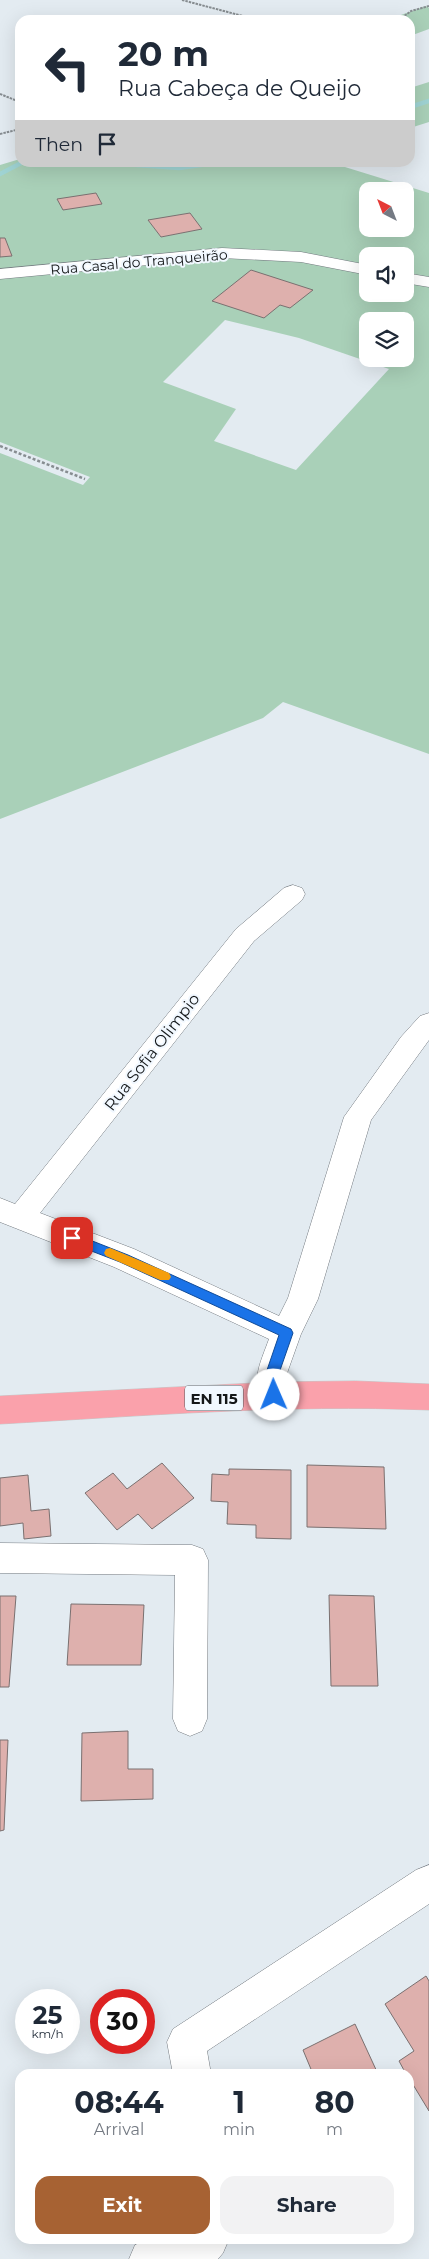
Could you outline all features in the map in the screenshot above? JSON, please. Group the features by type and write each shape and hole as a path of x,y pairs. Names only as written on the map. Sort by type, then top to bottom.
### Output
{"main road":[{"name":"EN 115","path":"0,1410 274,1395 356,1394 429,1397"}],"street":[{"name":"Rua Casal do Tranqueirão","path":"0,274 222,253 301,257 359,268"},
{"path":"414,280 429,282"},
{"name":"Rua Sofia Olimpio","path":"10,1214 245,935 293,894"},
{"path":"274,1395 272,1376 286,1333 303,1299 358,1117 410,1044 429,1023"},
{"path":"10,1214 124,1258 286,1333"},
{"path":"0,1558 192,1560 190,1720"},
{"path":"191,2069 186,2042 429,1883"},
{"path":"149,2259 204,2244"}],"path":[{"path":"182,0 239,15"},
{"path":"405,15 411,11 429,6"},
{"path":"0,94 15,100"},
{"path":"0,134 15,130"},
{"path":"0,446 85,479"}],"green space":[{"path":"426,6 429,8 429,29 415,34 415,15 401,15"},
{"path":"429,82 429,122 415,126 415,86"},
{"path":"15,160 15,167 345,167 393,182 359,182 359,238 414,238 414,188 429,193 429,280 414,277 414,247 359,247 359,266 242,251 0,271 0,165","holes":["189,213 202,229 161,237 149,221"]},
{"path":"243,254 359,270 359,302 414,302 414,280 429,283 429,754 283,702 263,718 0,819 0,453 83,485 90,477 0,442 0,276","holes":["359,312 414,312 414,367 383,367 389,369 296,470 214,441 236,409 163,382 225,320 299,338 359,359"]}],"building":[{"path":"96,193 102,204 63,210 57,199"},
{"path":"190,213 202,229 161,237 148,220"},
{"path":"0,238 5,238 12,256 0,257"},
{"path":"251,270 313,290 290,308 280,305 264,318 212,301"},
{"path":"162,1463 194,1498 152,1529 138,1514 117,1530 85,1493 113,1473 127,1489"},
{"path":"307,1465 384,1467 386,1529 307,1527"},
{"path":"229,1469 291,1470 291,1539 256,1538 256,1525 227,1524 228,1502 211,1501 212,1474 229,1475"},
{"path":"28,1475 31,1511 49,1509 51,1536 24,1539 23,1523 0,1526 0,1478"},
{"path":"329,1595 374,1596 378,1686 331,1686"},
{"path":"0,1596 16,1596 9,1687 0,1687"},
{"path":"71,1604 144,1605 141,1665 67,1665"},
{"path":"128,1731 128,1769 153,1769 153,1799 81,1801 82,1733"},
{"path":"0,1740 8,1740 4,1830 0,1831"},
{"path":"426,1976 429,1981 429,2111 414,2086 414,2069 403,2069 399,2061 414,2051 385,2004"},
{"path":"355,2024 376,2069 311,2069 303,2050"}],"waterway":[{"path":"415,105 429,101"},
{"path":"0,174 15,166"},
{"path":"165,167 186,167"}],"slow traffic":[{"path":"110,1253 165,1277"}],"route":[{"path":"72,1238 124,1258 286,1333 272,1376 274,1395"}]}
